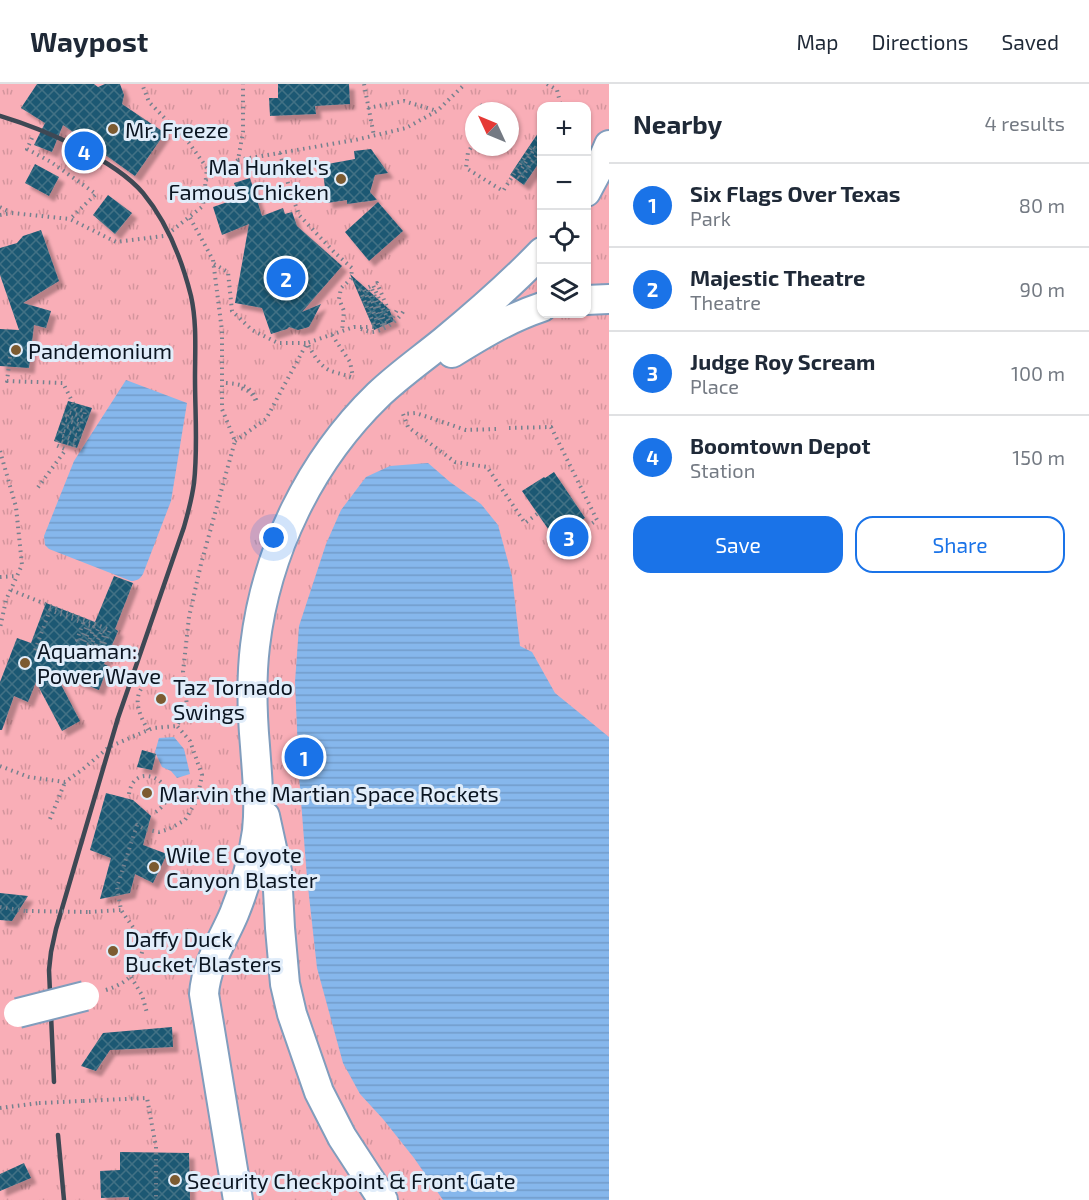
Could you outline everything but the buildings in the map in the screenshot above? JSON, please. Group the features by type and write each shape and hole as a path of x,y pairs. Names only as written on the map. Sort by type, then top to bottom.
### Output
{"street":[{"path":"591,183 609,145"},
{"path":"238,1200 204,994 208,970 234,915 253,857 258,820 259,787 253,715 253,662 262,605 276,555 305,491 348,428 394,381 495,297 537,257"},
{"path":"591,300 609,299"},
{"path":"418,361 451,354 492,328 537,309"},
{"path":"259,787 277,871 285,984 292,1014 319,1092 342,1137 383,1200"},
{"path":"18,1013 85,996"}],"path":[{"path":"0,215 12,213 70,219 116,242 164,236 203,206 207,168 189,143 149,102 142,84"},
{"path":"238,160 243,132 243,84"},
{"path":"364,84 374,136"},
{"path":"206,180 238,160 374,136 406,128 437,111 465,84"},
{"path":"547,84 557,90 560,102"},
{"path":"368,108 404,101 437,111"},
{"path":"32,138 27,149 51,162 96,194 70,219"},
{"path":"468,156 466,168 503,191 532,146 535,148 517,176 520,179 537,154"},
{"path":"280,153 299,215 311,230 352,268 351,279 341,288 339,299 344,311 342,332"},
{"path":"0,207 12,213"},
{"path":"177,726 187,706 183,672 189,617 235,441 222,409 222,331 214,264 189,216"},
{"path":"214,264 228,272 232,311 252,330 278,343 307,344 354,327 375,327 360,290 364,289 379,326 382,325 367,288 370,286 385,323 388,322 373,285 377,283 392,319 398,308"},
{"path":"354,327 372,332 394,323 404,310"},
{"path":"307,344 319,363 332,372 353,378 350,363 332,335"},
{"path":"235,441 266,419 307,344"},
{"path":"10,357 7,381 63,383 76,409 85,411 84,417 68,412 67,416 82,421 81,425 65,420 63,425 79,430 77,435 61,430 60,435 75,440 74,445 58,440 56,446 65,449 64,452 36,490"},
{"path":"226,382 249,388 257,402 251,393 240,388"},
{"path":"496,429 466,430 416,413 403,414 408,427 455,462 487,467 525,522 537,514"},
{"path":"509,429 551,427 597,520 576,534 572,529"},
{"path":"0,451 16,507 22,565 6,600 0,628"},
{"path":"0,577 17,576"},
{"path":"11,590 110,630 102,650 99,649 105,632 102,630 95,647 91,646 98,629 94,627 87,644 84,643 91,626 87,625 80,642 76,640 83,623 50,610 34,653"},
{"path":"148,730 139,709 140,690 147,681 162,676"},
{"path":"50,819 65,782 109,747 153,728 177,726"},
{"path":"85,996 116,987 131,977 141,957 144,943 121,910 117,887 137,825 159,832 169,829 185,820 197,800 202,775 190,741 177,726"},
{"path":"0,766 29,777 65,782"},
{"path":"129,794 137,779 145,776 158,779 165,785 167,792 163,806 154,813"},
{"path":"0,907 26,911 121,910"},
{"path":"131,977 142,995 147,1013"},
{"path":"0,1108 39,1103 147,1098 156,1148 156,1200"}],"green space":[{"path":"0,84 609,84 609,1200 0,1200"}],"water":[{"path":"126,380 187,403 171,501 143,574 135,581 49,549 45,545 44,536 74,461"},
{"path":"428,463 481,504 498,525 512,576 520,646 532,652 555,693 609,737 609,1200 443,1200 414,1158 360,1094 343,1063 317,968 299,775 295,682 299,626 326,544 341,510 366,477 390,466"},
{"path":"174,737 184,749 190,774 177,778 171,771 162,767 155,752 159,738"}],"railway":[{"path":"0,116 56,137 96,157 130,180 143,193 159,216 178,255 191,296 195,327 196,444 192,494 184,527 118,718 56,929 49,970 54,1082"},
{"path":"58,1135 64,1200"}],"place":[{"name":"Mr. Freeze","path":"113,129"},
{"name":"Boomtown Depot","path":"84,151"},
{"name":"Ma Hunkel's Famous Chicken","path":"341,179"},
{"name":"Majestic Theatre","path":"286,278"},
{"name":"Pandemonium","path":"16,350"},
{"name":"Judge Roy Scream","path":"569,537"},
{"name":"Aquaman: Power Wave","path":"25,663"},
{"name":"Taz Tornado Swings","path":"161,699"},
{"name":"Six Flags Over Texas","path":"304,757"},
{"name":"Marvin the Martian Space Rockets","path":"147,793"},
{"name":"Wile E Coyote Canyon Blaster","path":"154,867"},
{"name":"Daffy Duck Bucket Blasters","path":"113,951"},
{"name":"Security Checkpoint & Front Gate","path":"175,1180"}]}
